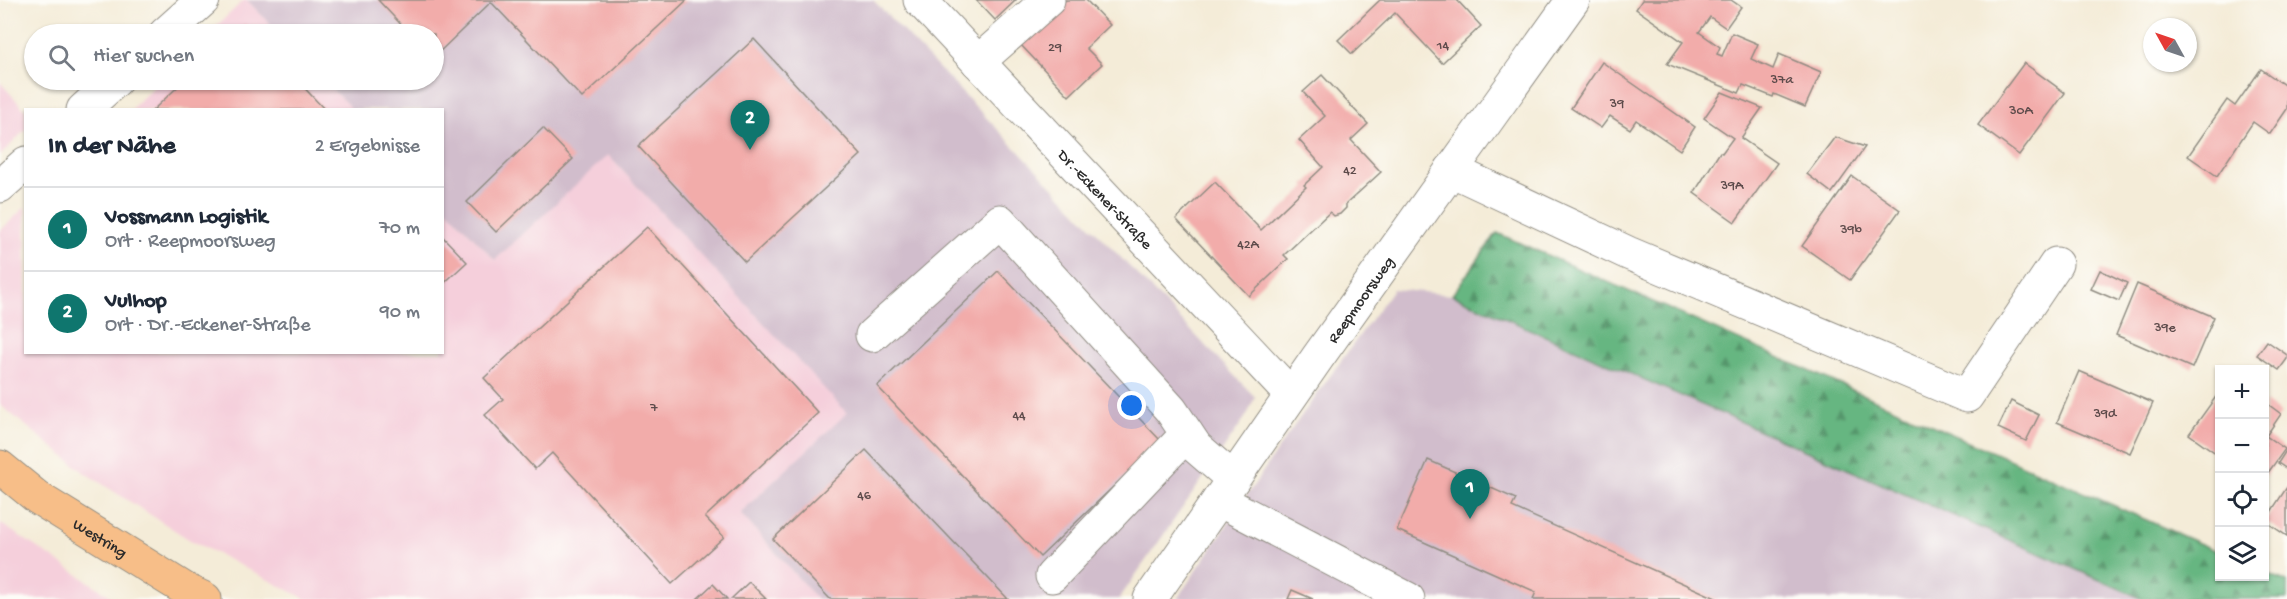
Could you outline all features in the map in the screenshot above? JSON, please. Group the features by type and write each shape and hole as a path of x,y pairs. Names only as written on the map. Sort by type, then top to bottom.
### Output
{"main road":[{"name":"Westring","path":"0,467 38,498 188,591 206,599"}],"street":[{"path":"176,24 203,0"},
{"name":"Dr.-Eckener-Straße","path":"920,0 1291,395"},
{"path":"978,62 1048,0"},
{"name":"Reepmoorsweg","path":"1150,599 1450,170 1560,4"},
{"path":"85,108 105,90"},
{"path":"0,186 24,165"},
{"path":"1450,170 1628,253 1967,396 2056,264"},
{"path":"872,335 1000,221 1171,410 1226,489 1408,599"},
{"path":"1052,576 1187,434"}],"shaded area":[{"path":"244,0 247,0 270,24 219,24"},
{"path":"247,0 873,0 1255,397 1247,415 1119,599 817,599 740,513 847,413 608,155 495,260 444,206 444,108 351,108 333,90 444,90 444,24 270,24"},
{"path":"0,82 24,109 24,131 0,156"},
{"path":"151,90 333,90 351,108 132,108"},
{"path":"607,154 848,413 740,513 817,599 306,599 190,540 85,473 0,405 0,231 24,208 24,354 444,354 444,206 495,260"},
{"path":"1393,289 1452,295 2143,599 1177,599 1289,433"},
{"path":"0,523 115,599 0,599"}],"green space":[{"path":"1497,233 2215,550 2215,581 2269,581 2269,574 2287,582 2287,599 2143,599 1452,295"}],"building":[{"path":"378,0 687,0 582,98 491,2 444,47 444,24 401,24"},
{"path":"976,0 1016,0 995,20"},
{"path":"1066,0 1086,0 1110,25 1086,48 1102,64 1069,96 1020,44"},
{"path":"1380,0 1457,0 1481,26 1442,63 1395,13 1352,54 1338,40"},
{"path":"1642,0 1731,0 1741,7 1726,28 1710,17 1699,32 1720,47 1717,54 1722,56 1732,33 1758,44 1751,59 1773,69 1779,54 1821,72 1805,107 1774,94 1773,97 1743,85 1739,93 1667,64 1683,42 1636,9"},
{"path":"754,39 861,155 745,262 638,146"},
{"path":"1602,62 1695,127 1680,150 1636,120 1630,129 1610,116 1601,128 1571,108"},
{"path":"2024,63 2065,93 2019,155 1978,125"},
{"path":"2261,69 2287,87 2287,109 2270,134 2253,122 2217,176 2188,156 2227,100 2235,106"},
{"path":"1322,75 1368,124 1351,140 1381,172 1346,204 1346,208 1340,214 1334,216 1330,212 1284,255 1288,259 1249,296 1176,219 1215,182 1261,230 1306,187 1304,185 1323,167 1299,140 1325,116 1303,92"},
{"path":"174,90 306,90 323,108 155,108"},
{"path":"1722,92 1762,108 1741,138 1777,163 1735,222 1694,193 1720,152 1722,153 1733,138 1704,118"},
{"path":"543,128 573,159 496,232 467,202"},
{"path":"1835,137 1865,147 1832,193 1807,174"},
{"path":"1852,176 1900,210 1850,280 1802,246"},
{"path":"647,227 818,413 705,517 724,537 672,584 552,453 535,469 485,415 503,399 484,378"},
{"path":"444,238 467,262 444,283"},
{"path":"2100,270 2127,283 2119,301 2091,289"},
{"path":"998,271 1161,441 1040,557 877,386"},
{"path":"2137,284 2214,317 2192,368 2116,335"},
{"path":"2267,341 2287,355 2287,359 2279,370 2257,355"},
{"path":"2079,371 2153,403 2130,453 2057,422"},
{"path":"2215,398 2215,452 2189,434"},
{"path":"2011,401 2039,415 2026,441 1998,428"},
{"path":"2269,405 2281,414 2269,432"},
{"path":"2269,438 2285,449 2269,471"},
{"path":"2287,449 2287,469 2278,463"},
{"path":"866,450 1008,599 830,599 773,539"},
{"path":"1428,460 1516,499 1512,507 1718,599 1533,599 1536,592 1397,530"},
{"path":"2287,487 2287,536 2269,524 2269,515"},
{"path":"749,582 766,599 731,599"},
{"path":"713,584 727,599 697,599"},
{"path":"1292,590 1313,599 1288,599"}],"place":[{"name":"Vulhop","path":"750,150"},
{"name":"Vossmann Logistik","path":"1470,519"}]}
